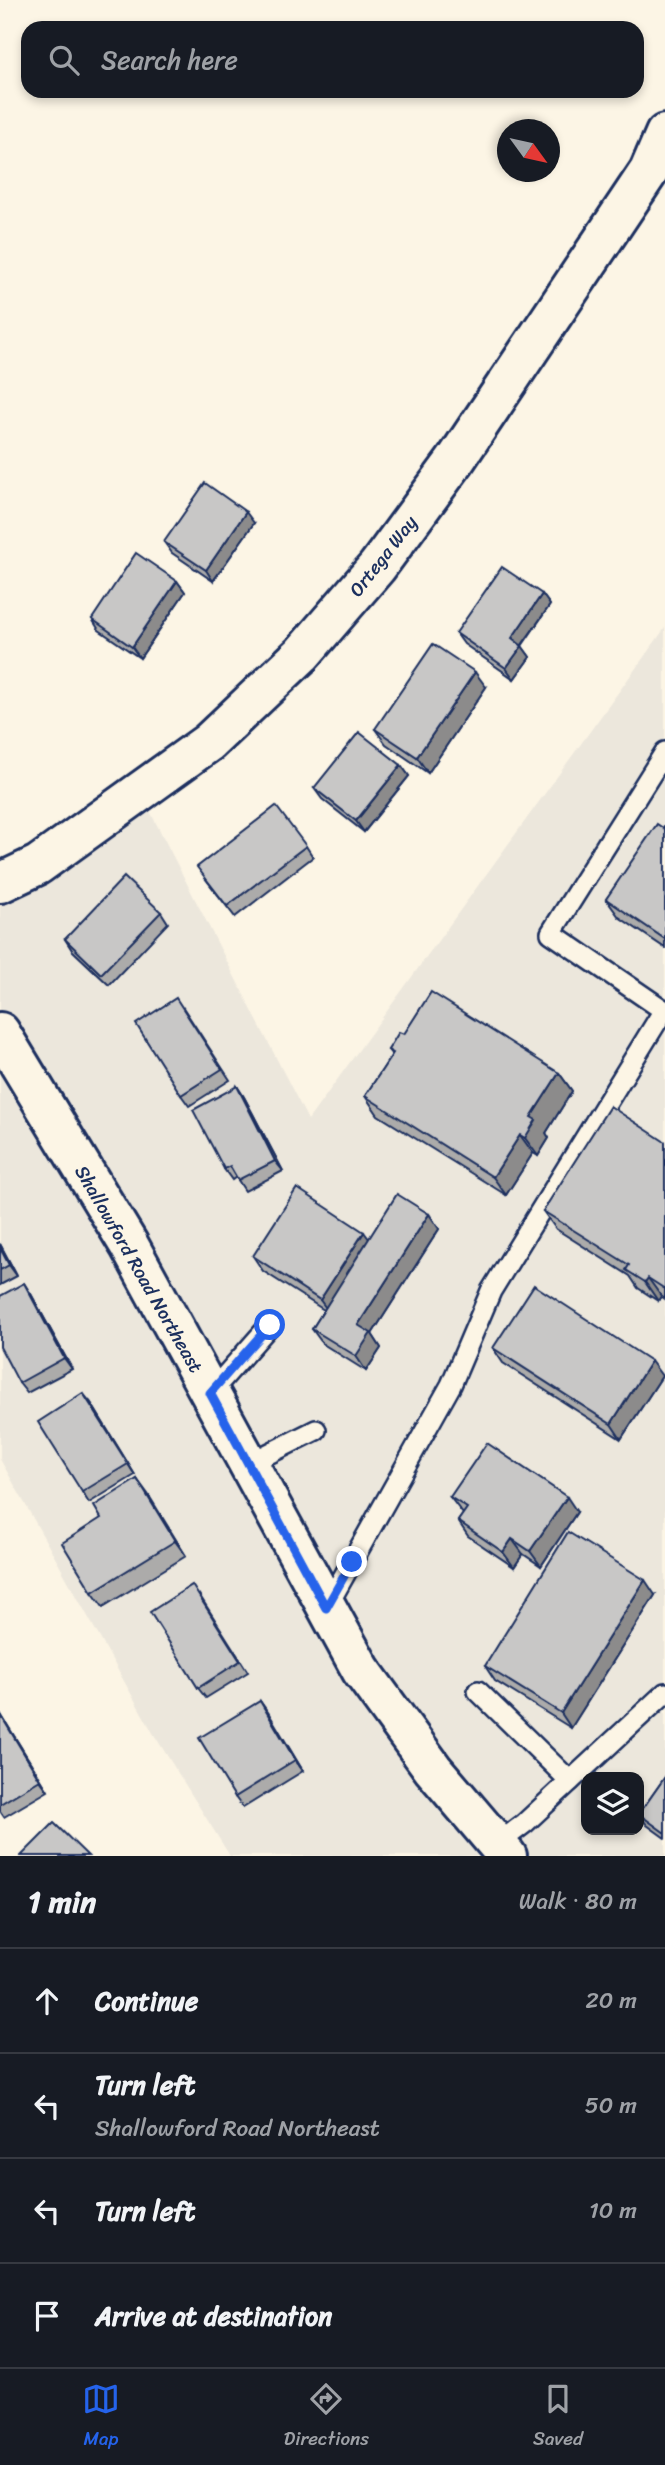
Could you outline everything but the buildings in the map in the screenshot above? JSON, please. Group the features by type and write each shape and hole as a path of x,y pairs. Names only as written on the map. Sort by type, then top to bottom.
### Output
{"street":[{"name":"Ortega Way","path":"0,883 38,865 209,743 303,654 377,567 456,461 649,170 665,134"},
{"name":"Shallowford Road Northeast","path":"0,1032 130,1245 361,1671 433,1769 501,1851"}],"lane":[{"path":"326,1608 451,1385 491,1291 665,1010 551,933 665,752"},
{"path":"210,1393 270,1325"},
{"path":"248,1464 316,1430"},
{"path":"478,1691 570,1781"},
{"path":"501,1851 570,1781 665,1693"}],"shaded area":[{"path":"665,628 665,1856 230,1856 153,1733 0,1459 0,869 135,782 308,1120"}],"route":[{"path":"270,1325 210,1393 326,1608 352,1562"}]}
